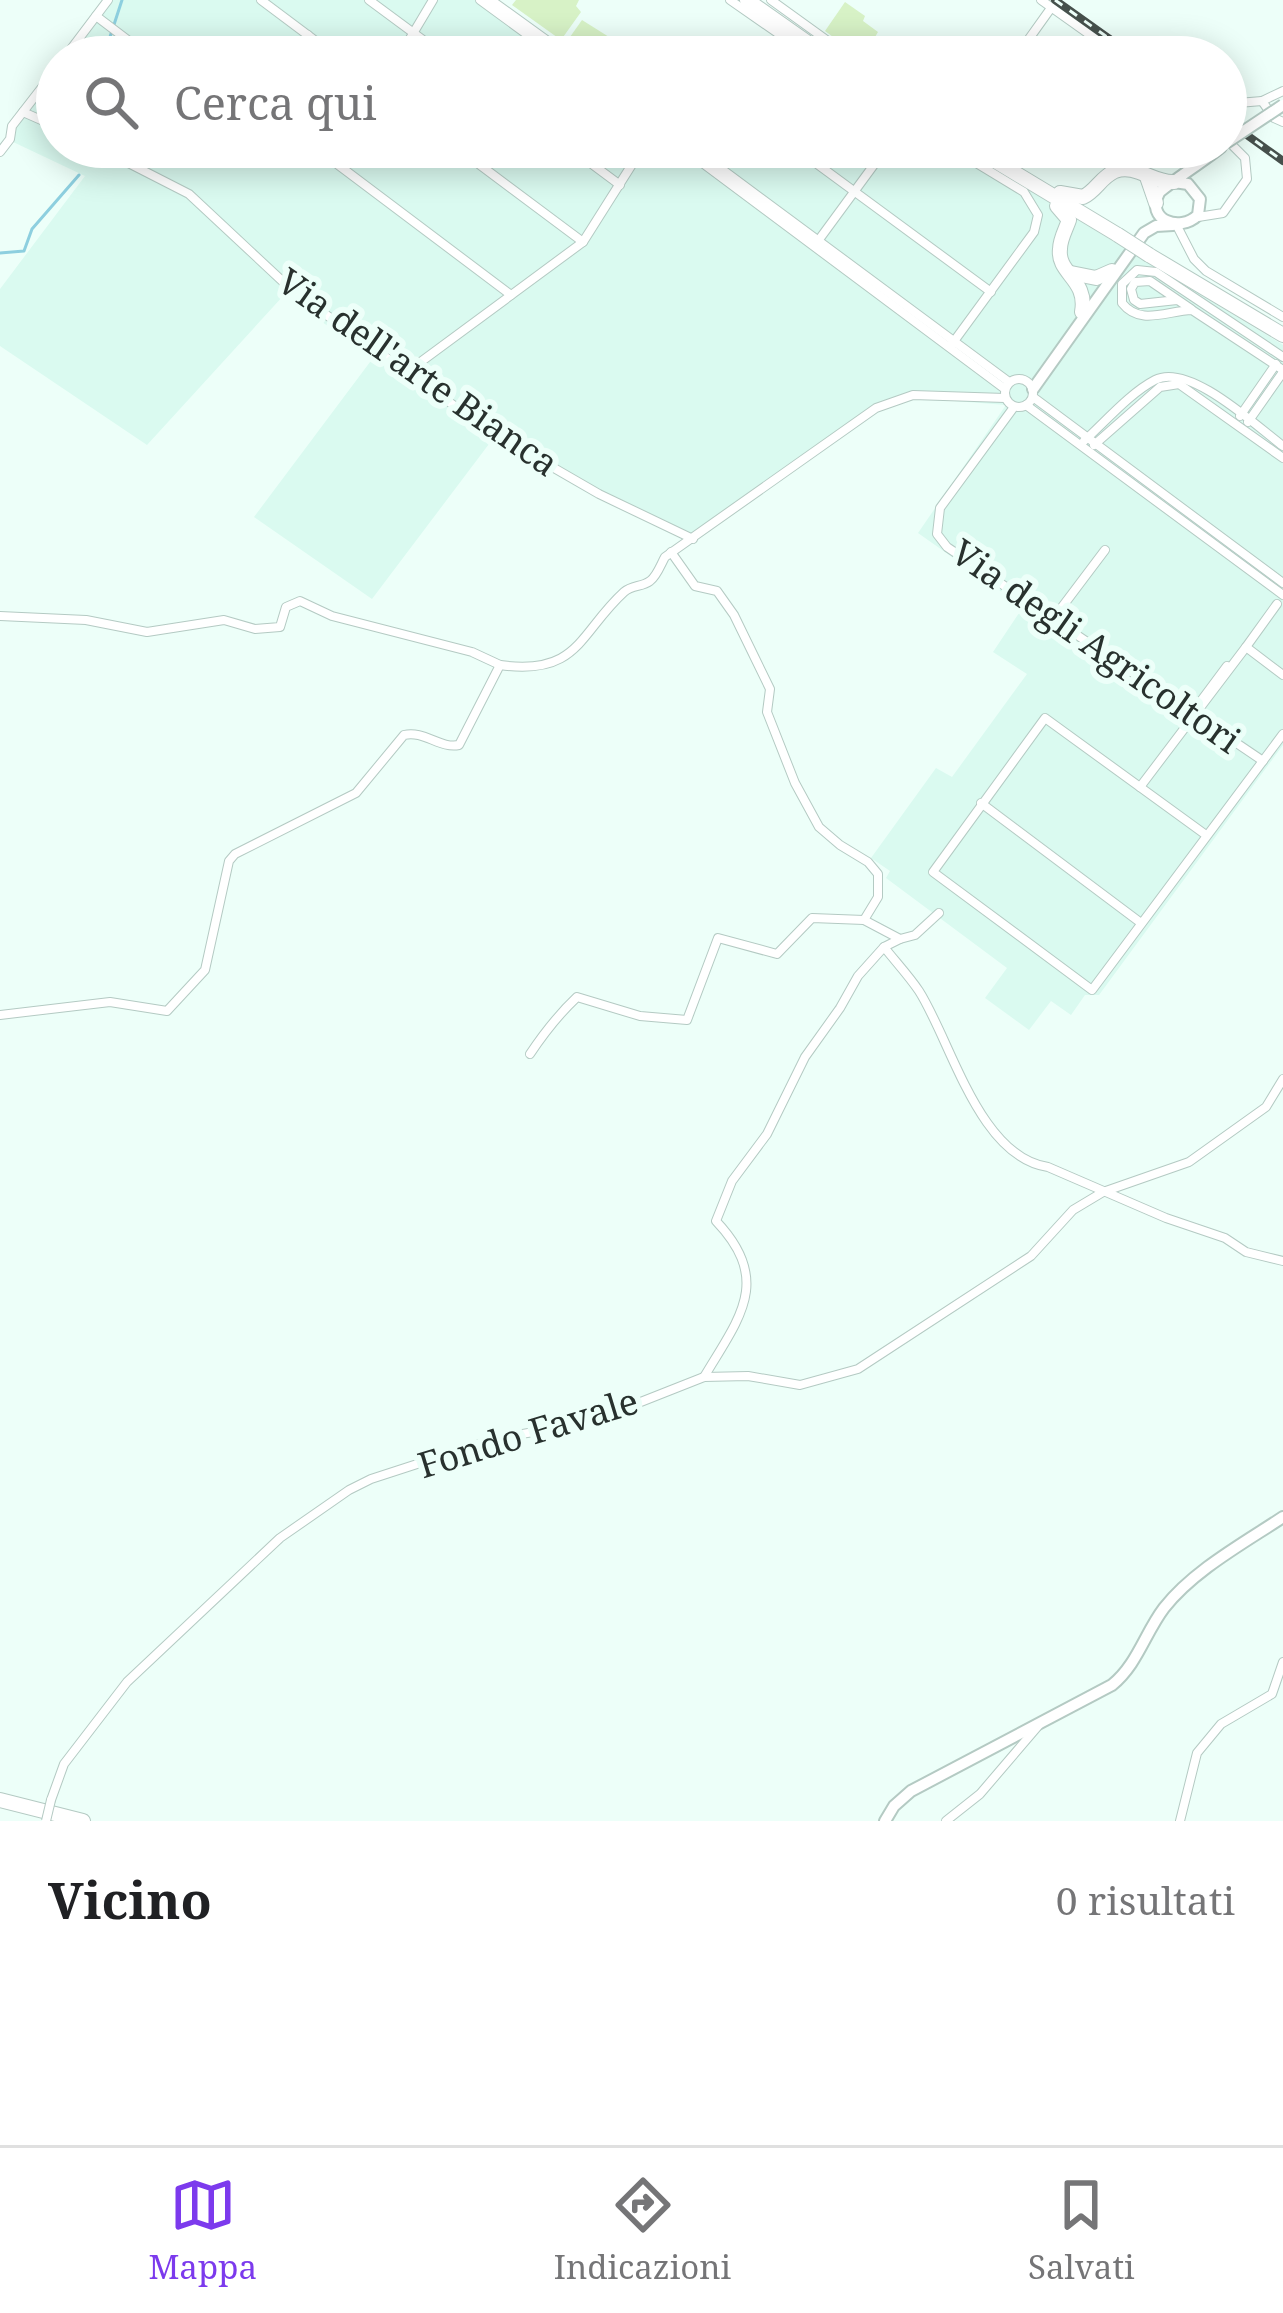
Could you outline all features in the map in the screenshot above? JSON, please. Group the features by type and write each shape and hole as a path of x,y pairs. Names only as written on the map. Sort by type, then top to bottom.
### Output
{"highway":[{"path":"747,0 801,36"},
{"path":"757,0 804,36"},
{"path":"1007,168 1146,242 1283,330"},
{"path":"1019,168 1120,232"},
{"path":"1060,193 1079,199 1121,169 1174,182"},
{"path":"1148,177 1156,203"},
{"path":"1023,178 1065,211 1069,220 1060,260 1080,285 1082,312"},
{"path":"1100,182 1096,203 1102,218"},
{"path":"1063,237 1081,226 1120,232"},
{"path":"1069,272 1096,278 1112,271"},
{"path":"0,1803 63,1821"},
{"path":"0,1803 83,1821"}],"main road":[{"path":"1247,125 1283,105"},
{"path":"1032,387 1112,271 1146,242 1162,189 1196,169"},
{"path":"1032,387 1156,226 1184,223 1201,202 1194,187 1196,169"},
{"path":"1174,182 1194,187"},
{"path":"1156,203 1162,218 1184,223"},
{"path":"885,1821 894,1805 911,1791 1121,1678 1168,1604 1220,1560 1283,1517"}],"street":[{"path":"81,36 108,0"},
{"path":"261,0 308,35"},
{"path":"370,0 418,36"},
{"path":"412,36 433,0"},
{"path":"479,0 529,36"},
{"path":"491,0 541,36"},
{"path":"730,0 781,36"},
{"path":"770,0 821,36"},
{"path":"1041,0 1091,36"},
{"path":"1031,36 1051,8"},
{"path":"96,16 122,36"},
{"path":"1247,102 1262,101 1283,91"},
{"path":"0,152 36,95"},
{"path":"1262,101 1283,122"},
{"path":"23,112 36,118"},
{"name":"Via dell'arte Bianca","path":"138,168 189,194 294,292 508,443 693,539"},
{"path":"342,168 511,295"},
{"path":"484,168 583,242"},
{"path":"598,168 620,184"},
{"path":"407,372 583,242 630,168"},
{"path":"711,168 952,343"},
{"path":"720,168 952,343 1006,390 1014,407 1032,387"},
{"path":"823,168 991,292"},
{"path":"818,241 871,168"},
{"path":"952,343 1034,232 1037,211 1024,192 985,168"},
{"path":"1247,168 1248,176 1227,209 1184,223 1189,249 1206,271 1283,317"},
{"path":"1201,202 1213,214"},
{"path":"1183,302 1146,316 1131,313 1120,298 1122,284 1136,270 1150,270 1195,311 1281,362"},
{"path":"1183,302 1281,362"},
{"path":"1242,422 1281,362"},
{"path":"1088,444 1160,387 1179,384 1210,398 1283,458"},
{"path":"0,616 86,620 147,632 224,620 269,631 280,628 286,607 300,601 332,616 525,667 562,657 584,641 627,590 652,579 671,552 876,408 914,394 1032,387"},
{"path":"1032,387 1088,444 1281,594 1141,788"},
{"name":"Via degli Agricoltori","path":"1014,407 940,508 937,534 947,547 1263,761"},
{"path":"1242,422 1283,446"},
{"path":"1053,619 1105,550"},
{"path":"671,552 694,586 717,591 734,615 770,689 766,712 795,783 819,826 878,874 878,897 863,920"},
{"path":"1246,647 1283,675"},
{"path":"0,1015 110,1002 167,1011 205,970 231,857 356,793 404,735 416,733 452,747 459,745 500,664"},
{"path":"1206,835 1045,718 933,872 1092,990 1283,734"},
{"path":"981,803 1142,923"},
{"path":"704,1377 742,1318 746,1293 748,1273 742,1256 716,1221 732,1181 767,1134 805,1057 858,976 884,947 915,935 939,913"},
{"path":"530,1054 547,1027 561,1019 577,997 640,1016 687,1020 718,938 777,954 812,918 863,920 900,939"},
{"path":"884,947 919,990 951,1063 1008,1147 1033,1165 1225,1238 1246,1252 1283,1261"},
{"name":"Fondo Favale","path":"46,1821 64,1764 128,1682 300,1520 371,1479 494,1439 590,1422 704,1377 748,1376 811,1384 858,1369 1030,1256 1073,1210 1103,1192 1189,1162 1266,1107 1283,1079"},
{"path":"1180,1821 1197,1753 1221,1724 1272,1694 1283,1662"},
{"path":"946,1821 980,1794 1040,1724"}],"shaded area":[{"path":"103,0 476,0 526,36 76,36"},
{"path":"36,89 36,153 11,141 22,107"},
{"path":"68,168 993,168 1283,345 1283,745 1099,995 1085,995 1071,1015 1051,1001 1029,1030 985,998 1007,968 886,878 890,871 871,858 936,768 952,777 1027,674 993,652 1023,607 918,533 1006,405 916,398 873,413 693,543 492,440 372,599 254,517 373,358 284,295 147,445 0,346 0,289 85,176"}],"green space":[{"path":"516,0 579,0 576,6 581,12 564,36 555,36 512,5"},
{"path":"845,2 878,32 876,36 832,36 825,31"},
{"path":"582,20 607,36 571,36"}],"waterway":[{"path":"110,36 122,0"},
{"path":"0,253 24,251 32,229 79,175"}],"railway":[{"path":"1055,0 1106,36"},
{"path":"1247,135 1283,161"}]}
